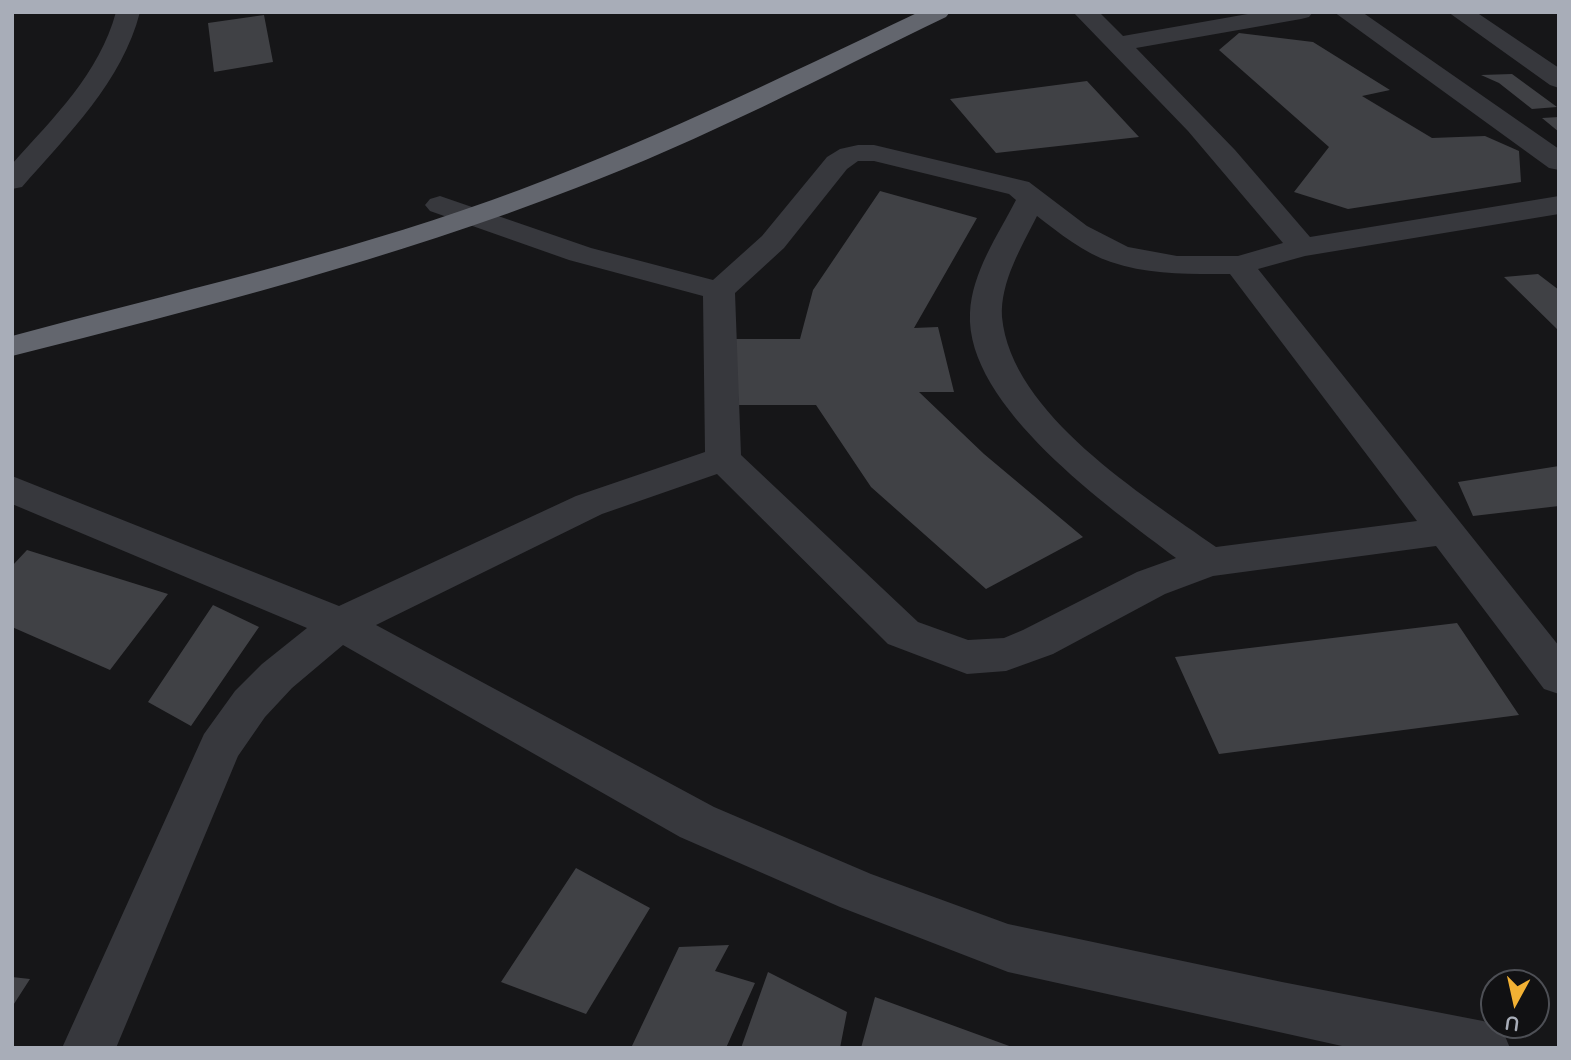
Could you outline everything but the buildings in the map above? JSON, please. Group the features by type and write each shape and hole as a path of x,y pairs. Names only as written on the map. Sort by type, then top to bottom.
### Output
{"highway":[{"path":"12,327 190,279 440,205 688,111 897,12"},
{"path":"12,346 388,243 568,182 655,145 938,12"}],"street":[{"path":"12,181 100,78 126,24 128,12"},
{"path":"1085,12 1270,206 1302,247"},
{"path":"1118,44 1301,12"},
{"path":"1346,12 1559,162"},
{"path":"1460,12 1559,80"},
{"path":"1445,531 1209,562 1151,583 1038,642 1006,654 967,657 902,633 723,459 719,291 773,242 837,163 850,153 887,156 1018,188 1076,232 1120,255 1177,265 1239,265 1302,247 1559,205"},
{"path":"1032,196 992,281 986,317 995,360 1018,401 1054,439 1121,497 1209,562"},
{"path":"440,205 580,254 719,291"},
{"path":"1526,211 1559,236"},
{"path":"1239,265 1559,677"},
{"path":"89,1048 220,747 250,704 276,676 340,624 589,505 723,459"},
{"path":"12,489 340,624 697,822 857,891 1008,948 1282,1008 1483,1048"}]}
